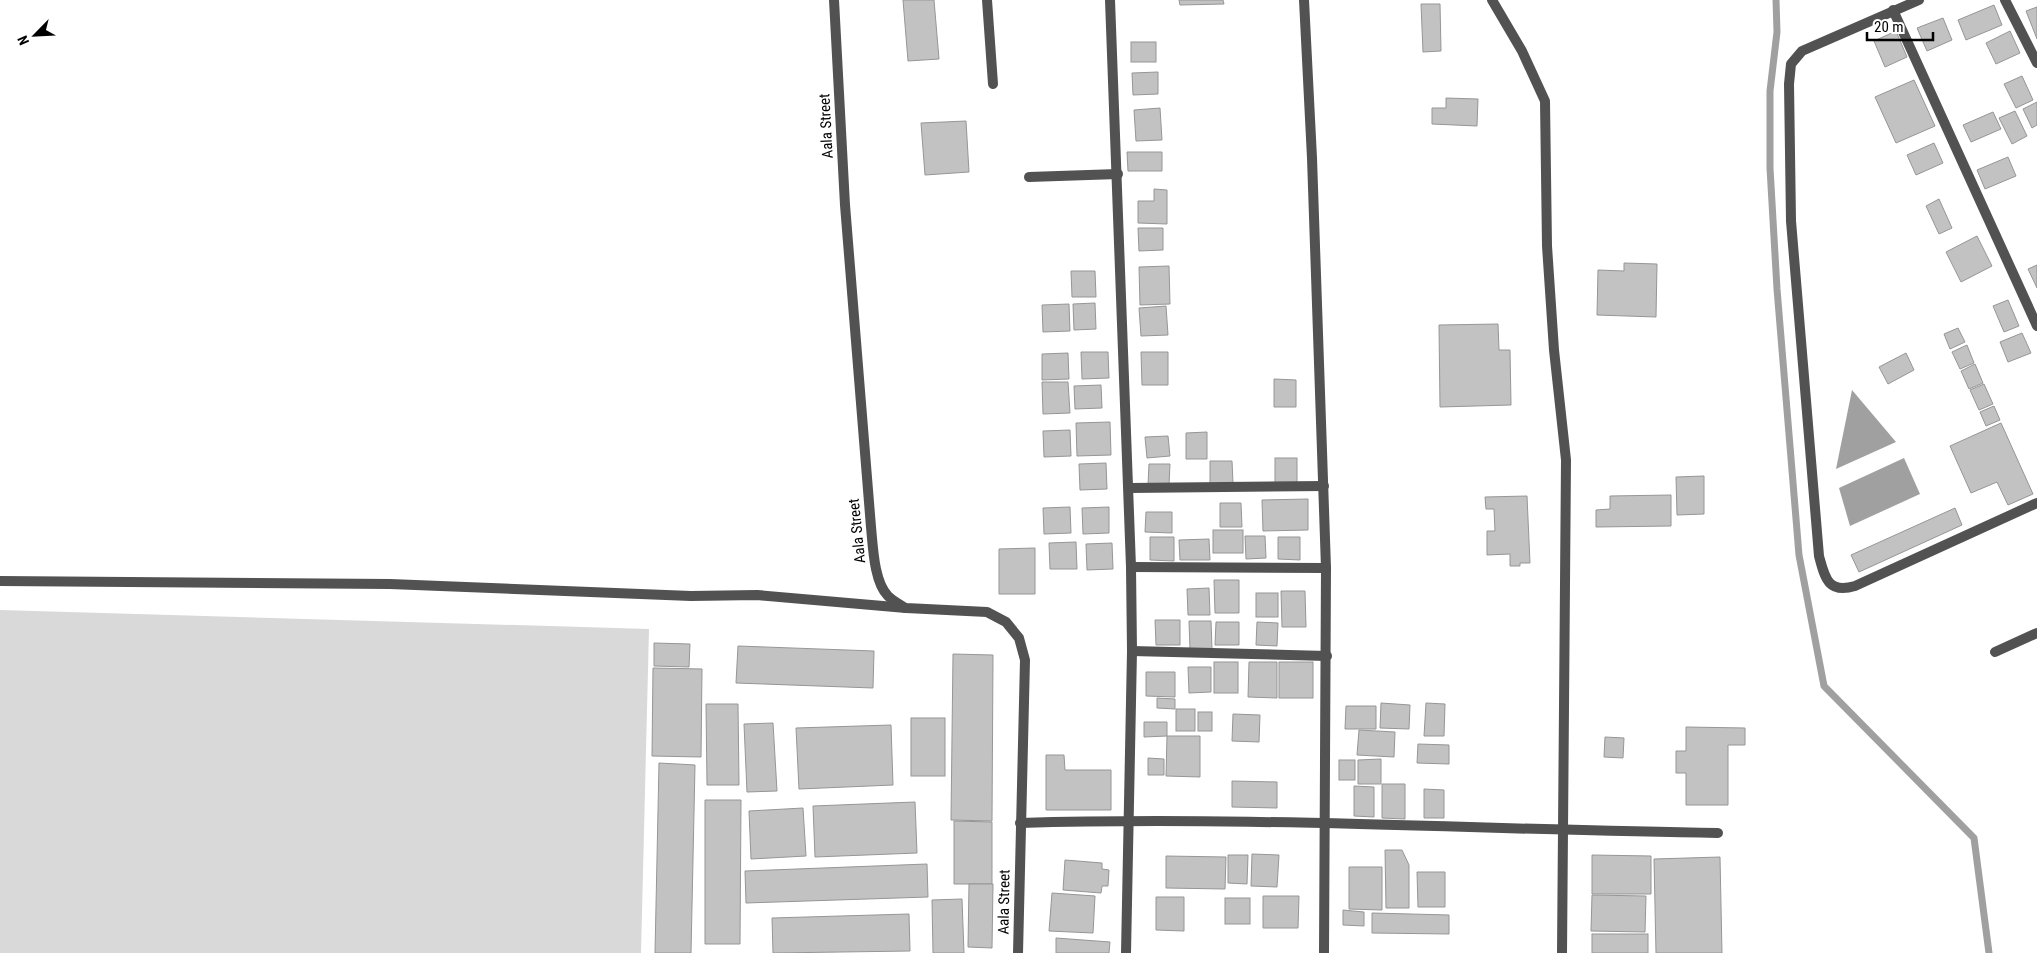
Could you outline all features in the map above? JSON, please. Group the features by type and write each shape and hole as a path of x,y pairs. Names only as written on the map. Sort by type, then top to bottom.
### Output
{"street":[{"name":"Aala Street","path":"834,0 845,205 875,566 888,596 906,608 987,612 1006,622 1019,638 1025,660 1018,953"},
{"path":"987,0 993,84"},
{"path":"1110,0 1118,174 1131,567 1132,652 1126,953"},
{"path":"1304,0 1312,158 1326,568 1324,953"},
{"path":"1492,0 1522,51 1545,101 1547,246 1554,350 1566,460 1562,953"},
{"path":"1919,0 1802,51 1791,64 1789,84 1791,221 1818,556 1824,574 1831,585 1842,590 1855,586 2037,503"},
{"path":"2005,0 2037,63"},
{"path":"1893,10 2037,326"},
{"path":"1029,177 1118,174"},
{"path":"1129,488 1324,486"},
{"path":"1131,567 1326,568"},
{"path":"0,580 390,584 691,596 757,595 906,608"},
{"path":"1995,652 2037,632"},
{"path":"1132,652 1327,656"},
{"path":"1020,822 1128,820 1324,822 1564,831 1718,833"}],"shaded area":[{"path":"1852,390 1896,442 1836,469"},
{"path":"1904,458 1920,494 1850,526 1839,488"},
{"path":"0,610 649,629 641,953 0,953"}],"building":[{"path":"903,0 934,0 939,59 908,61"},
{"path":"1179,0 1223,0 1224,4 1180,5"},
{"path":"1421,4 1440,4 1441,51 1423,52"},
{"path":"1994,5 2002,25 1966,40 1958,20"},
{"path":"2037,7 2037,39 2026,11"},
{"path":"1943,18 1952,40 1927,51 1917,28"},
{"path":"1896,31 1907,57 1885,67 1874,41"},
{"path":"2010,31 2020,53 1996,64 1986,43"},
{"path":"1131,42 1156,42 1156,62 1131,62"},
{"path":"1158,72 1158,94 1133,95 1132,73"},
{"path":"2022,76 2033,100 2016,108 2004,84"},
{"path":"1914,80 1935,126 1896,143 1875,97"},
{"path":"1446,98 1478,99 1477,126 1432,124 1432,108 1446,108"},
{"path":"2037,102 2037,125 2032,128 2023,109"},
{"path":"1160,108 1162,140 1136,141 1134,110"},
{"path":"2015,111 2027,136 2012,144 1999,118"},
{"path":"1993,112 2001,129 1971,142 1963,125"},
{"path":"966,121 969,172 925,175 921,123"},
{"path":"1934,143 1943,163 1916,175 1907,155"},
{"path":"1127,152 1162,152 1162,171 1128,171"},
{"path":"2008,157 2016,176 1985,189 1977,170"},
{"path":"1154,189 1167,190 1167,224 1138,223 1138,201 1154,201"},
{"path":"1939,199 1952,228 1939,234 1926,206"},
{"path":"1138,228 1163,228 1163,250 1139,251"},
{"path":"1977,236 1992,266 1961,282 1946,252"},
{"path":"1624,263 1657,264 1656,317 1597,315 1598,270 1624,271"},
{"path":"2037,265 2037,288 2028,269"},
{"path":"1169,266 1170,304 1140,305 1139,267"},
{"path":"1071,271 1095,271 1096,297 1072,297"},
{"path":"2008,300 2019,326 2004,332 1993,306"},
{"path":"1095,303 1096,329 1074,330 1073,304"},
{"path":"1069,304 1070,331 1043,332 1042,305"},
{"path":"1166,306 1168,335 1141,336 1139,308"},
{"path":"1498,324 1499,350 1510,350 1511,405 1440,407 1439,325"},
{"path":"1958,328 1965,342 1950,349 1944,334"},
{"path":"2022,333 2031,353 2008,362 2000,342"},
{"path":"1967,345 1974,363 1960,369 1952,352"},
{"path":"1081,352 1108,352 1109,378 1082,379"},
{"path":"1141,352 1168,352 1168,385 1142,385"},
{"path":"1068,353 1069,379 1042,380 1042,354"},
{"path":"1906,353 1914,370 1888,384 1879,367"},
{"path":"1975,364 1983,383 1969,389 1961,371"},
{"path":"1274,379 1296,380 1296,407 1274,407"},
{"path":"1042,382 1068,382 1070,413 1043,414"},
{"path":"1984,384 1993,404 1979,410 1970,390"},
{"path":"1101,385 1102,408 1075,409 1074,386"},
{"path":"1994,406 2000,420 1986,426 1980,412"},
{"path":"1110,422 1111,455 1077,456 1076,423"},
{"path":"2001,423 2033,494 2008,505 1997,482 1971,493 1950,446"},
{"path":"1070,430 1071,456 1044,457 1043,431"},
{"path":"1207,432 1207,459 1186,459 1186,433"},
{"path":"1168,436 1170,456 1147,458 1145,437"},
{"path":"1275,458 1297,458 1297,485 1275,485"},
{"path":"1210,461 1232,461 1233,483 1210,484"},
{"path":"1106,463 1107,489 1080,490 1079,464"},
{"path":"1149,464 1170,464 1169,485 1148,485"},
{"path":"1704,476 1704,514 1677,515 1676,477"},
{"path":"1671,495 1671,526 1596,527 1596,510 1610,509 1610,496"},
{"path":"1527,496 1530,563 1510,566 1510,554 1487,555 1487,531 1495,531 1494,509 1486,509 1485,497"},
{"path":"1308,499 1308,530 1263,531 1262,500"},
{"path":"1220,503 1241,503 1242,527 1220,527"},
{"path":"1070,507 1071,533 1044,534 1043,508"},
{"path":"1109,507 1109,533 1083,534 1082,508"},
{"path":"1955,508 1962,525 1859,572 1851,555"},
{"path":"1146,512 1172,512 1172,533 1145,532"},
{"path":"1213,530 1243,530 1243,553 1213,553"},
{"path":"1245,536 1265,536 1266,558 1246,559"},
{"path":"1150,537 1174,537 1174,561 1150,560"},
{"path":"1278,537 1300,537 1300,560 1278,559"},
{"path":"1209,539 1210,560 1180,560 1179,540"},
{"path":"1076,542 1077,569 1050,569 1049,543"},
{"path":"1112,543 1113,569 1087,570 1086,544"},
{"path":"1035,548 1035,594 999,594 999,549"},
{"path":"1214,580 1239,580 1239,613 1215,613"},
{"path":"1209,588 1210,615 1188,615 1187,589"},
{"path":"1281,591 1305,591 1306,627 1282,627"},
{"path":"1256,593 1278,593 1278,617 1256,617"},
{"path":"1155,620 1180,620 1180,645 1156,645"},
{"path":"1189,621 1211,621 1212,649 1190,650"},
{"path":"1216,622 1239,622 1239,645 1215,645"},
{"path":"1257,622 1278,623 1277,646 1256,645"},
{"path":"654,643 690,644 689,667 654,666"},
{"path":"738,646 874,651 873,688 736,683"},
{"path":"953,654 993,655 992,821 951,820"},
{"path":"1214,662 1238,662 1238,693 1214,693"},
{"path":"1249,662 1277,662 1277,698 1248,697"},
{"path":"1279,662 1313,662 1313,698 1279,698"},
{"path":"1188,667 1211,667 1211,692 1189,693"},
{"path":"653,668 702,669 701,757 652,756"},
{"path":"1146,672 1175,672 1175,697 1146,696"},
{"path":"1157,698 1175,699 1175,709 1157,708"},
{"path":"1381,703 1410,705 1409,729 1380,728"},
{"path":"1426,703 1445,704 1444,736 1424,736"},
{"path":"706,704 738,704 739,785 707,785"},
{"path":"1346,706 1376,706 1376,729 1345,729"},
{"path":"1176,709 1195,709 1195,731 1176,731"},
{"path":"1198,712 1212,712 1212,731 1198,731"},
{"path":"1233,714 1260,715 1259,742 1232,741"},
{"path":"911,718 945,718 945,776 911,776"},
{"path":"1144,722 1167,722 1167,736 1144,737"},
{"path":"773,723 777,791 747,792 744,724"},
{"path":"891,725 893,785 799,789 796,728"},
{"path":"1686,727 1745,728 1745,745 1728,745 1728,805 1686,805 1686,773 1676,773 1676,751 1686,751"},
{"path":"1359,730 1395,732 1394,757 1357,755"},
{"path":"1167,736 1200,736 1200,777 1166,776"},
{"path":"1605,737 1624,738 1623,758 1604,757"},
{"path":"1418,744 1449,745 1449,764 1417,763"},
{"path":"1046,755 1064,755 1065,770 1111,770 1111,810 1046,810"},
{"path":"1148,758 1164,759 1164,775 1148,775"},
{"path":"1381,759 1381,784 1358,784 1358,760"},
{"path":"1339,760 1355,760 1355,780 1339,780"},
{"path":"659,763 695,765 691,953 655,953"},
{"path":"1232,781 1277,782 1277,808 1232,807"},
{"path":"1382,784 1405,784 1405,819 1382,818"},
{"path":"1354,786 1374,787 1374,817 1354,816"},
{"path":"1424,789 1444,790 1444,818 1424,818"},
{"path":"705,800 741,800 740,944 705,944"},
{"path":"915,802 917,853 815,857 813,806"},
{"path":"803,808 806,856 751,859 749,811"},
{"path":"954,821 992,822 992,884 954,884"},
{"path":"1385,850 1402,850 1409,865 1409,908 1386,908"},
{"path":"1252,854 1279,855 1277,887 1251,886"},
{"path":"1228,855 1248,855 1247,884 1228,883"},
{"path":"1592,855 1651,856 1651,894 1592,894"},
{"path":"1166,856 1226,857 1225,889 1166,888"},
{"path":"1720,857 1722,953 1656,953 1654,859"},
{"path":"1065,860 1102,863 1102,869 1109,870 1108,886 1102,886 1101,893 1063,890"},
{"path":"927,864 928,897 746,903 745,871"},
{"path":"1349,867 1382,867 1382,910 1349,909"},
{"path":"1417,872 1445,872 1445,907 1418,907"},
{"path":"969,884 993,884 992,948 968,947"},
{"path":"1052,893 1095,896 1093,933 1049,931"},
{"path":"1592,895 1646,896 1645,932 1591,931"},
{"path":"1263,896 1299,896 1298,928 1263,928"},
{"path":"1156,897 1184,897 1184,931 1156,930"},
{"path":"1225,898 1250,898 1250,924 1225,924"},
{"path":"962,899 964,953 933,953 932,900"},
{"path":"1343,910 1364,912 1364,926 1343,925"},
{"path":"1372,913 1449,915 1449,934 1372,933"},
{"path":"909,914 910,951 773,953 772,918"},
{"path":"1592,934 1648,934 1648,953 1592,953"},
{"path":"1056,938 1110,942 1109,953 1056,953"}],"waterway":[{"path":"1776,0 1777,32 1770,91 1770,168 1777,289 1799,555 1824,686 1974,838 1989,953"}]}
